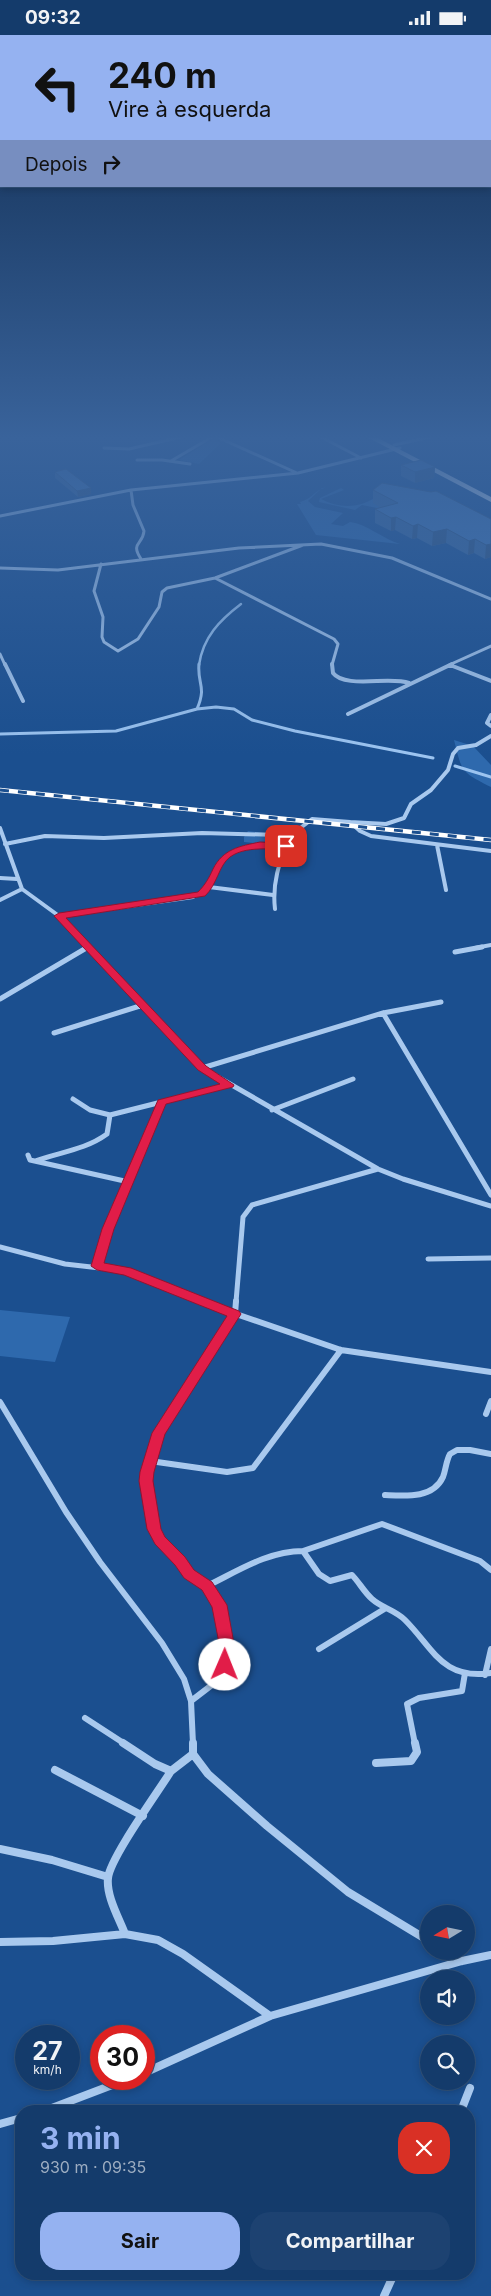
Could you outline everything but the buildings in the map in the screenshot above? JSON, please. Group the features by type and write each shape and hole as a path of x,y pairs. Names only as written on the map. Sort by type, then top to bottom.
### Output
{"street":[{"path":"138,543 136,551 142,559"},
{"path":"101,564 94,591 103,617 102,637 104,642 118,651 138,639 160,607 162,592 168,588 215,578 308,543"},
{"path":"0,567 51,570 239,548 308,543 334,545 392,558 491,599"},
{"path":"215,578 334,639 338,644 332,655 333,674 335,677 360,681 391,680 409,683"},
{"path":"348,714 409,683 491,646"},
{"path":"0,654 23,701"},
{"path":"450,665 491,681"},
{"path":"491,715 487,723 491,726"},
{"path":"5,844 45,836 104,838 202,833 279,835 294,833 312,819 386,824 404,818 411,804 431,790 448,770 452,755 458,748 476,745 491,736"},
{"path":"350,822 360,831 371,836 491,851"},
{"path":"0,828 22,889 59,916 202,1068 272,1110 378,1169 403,1179 491,1206"},
{"path":"275,909 273,895 279,862 289,839 279,835"},
{"path":"59,916 193,897 201,894 209,887 221,861 227,855 241,848 260,845 286,846"},
{"path":"438,845 446,890"},
{"path":"0,878 17,879"},
{"path":"209,887 273,895"},
{"path":"0,899 22,889"},
{"path":"455,952 491,945"},
{"path":"0,999 89,946"},
{"path":"202,1068 383,1013 441,1002"},
{"path":"54,1033 143,1005"},
{"path":"383,1013 491,1195"},
{"path":"272,1110 353,1079"},
{"path":"73,1099 80,1105 97,1113 110,1115 229,1085"},
{"path":"97,1266 108,1229 162,1102"},
{"path":"34,1161 81,1149 97,1142 107,1134 110,1115"},
{"path":"28,1155 30,1160 129,1182"},
{"path":"191,1701 220,1678 225,1665 226,1638 220,1605 207,1586 189,1574 180,1561 160,1541 154,1529 146,1481 158,1433 235,1314 243,1217 252,1205 378,1169"},
{"path":"0,1247 65,1263 126,1271 284,1332 342,1350 446,1367 491,1372"},
{"path":"428,1259 491,1259"},
{"path":"150,1461 227,1472 253,1468 342,1350"},
{"path":"486,1414 491,1401"},
{"path":"0,1402 66,1511 100,1561 162,1643 184,1679 191,1701 193,1754 208,1774 267,1827 348,1892 420,1936"},
{"path":"385,1495 418,1495 432,1490 440,1481 448,1456 457,1449 469,1449 491,1454"},
{"path":"207,1586 275,1555 290,1550 303,1551 382,1524 480,1561 491,1570"},
{"path":"303,1551 319,1574 330,1581 352,1575 361,1583 372,1598 386,1608 394,1610 404,1619 444,1667 465,1673 488,1674 491,1649"},
{"path":"319,1649 386,1608"},
{"path":"376,1763 411,1761 417,1752 407,1704 414,1698 453,1694 462,1691 465,1673"},
{"path":"85,1718 155,1764 171,1771"},
{"path":"125,1934 113,1901 108,1877 116,1859 171,1771 193,1754"},
{"path":"55,1771 143,1816"},
{"path":"0,1849 108,1877"},
{"path":"0,1942 53,1941 125,1934 158,1939 184,1954 270,2016"},
{"path":"155,2068 270,2016 462,1961 491,1955"},
{"path":"60,2105 99,2090"},
{"path":"463,2105 469,2090"},
{"path":"0,2124 15,2120"},
{"path":"384,2296 391,2280"}],"shaded area":[{"path":"454,740 473,746 491,765 491,787 464,770"},
{"path":"248,831 283,835 279,846 244,842 244,837"},
{"path":"0,1310 70,1317 55,1362 0,1356"}],"waterway":[{"path":"199,665 204,646 214,630 226,616 241,604"},
{"path":"197,709 202,690 199,665"},
{"path":"197,709 216,707 234,709 252,720 295,731 433,758"},
{"path":"0,734 116,731 197,709"},
{"path":"455,766 491,777"}],"railway":[{"path":"0,790 491,840"}],"route":[{"path":"225,1665 226,1638 220,1605 207,1586 189,1574 180,1561 160,1541 154,1529 146,1481 158,1433 235,1314 126,1271 97,1266 108,1229 162,1102 229,1085 202,1068 59,916 118,906 193,897 201,894 209,887 221,861 227,855 241,848 260,845 286,846"}]}
